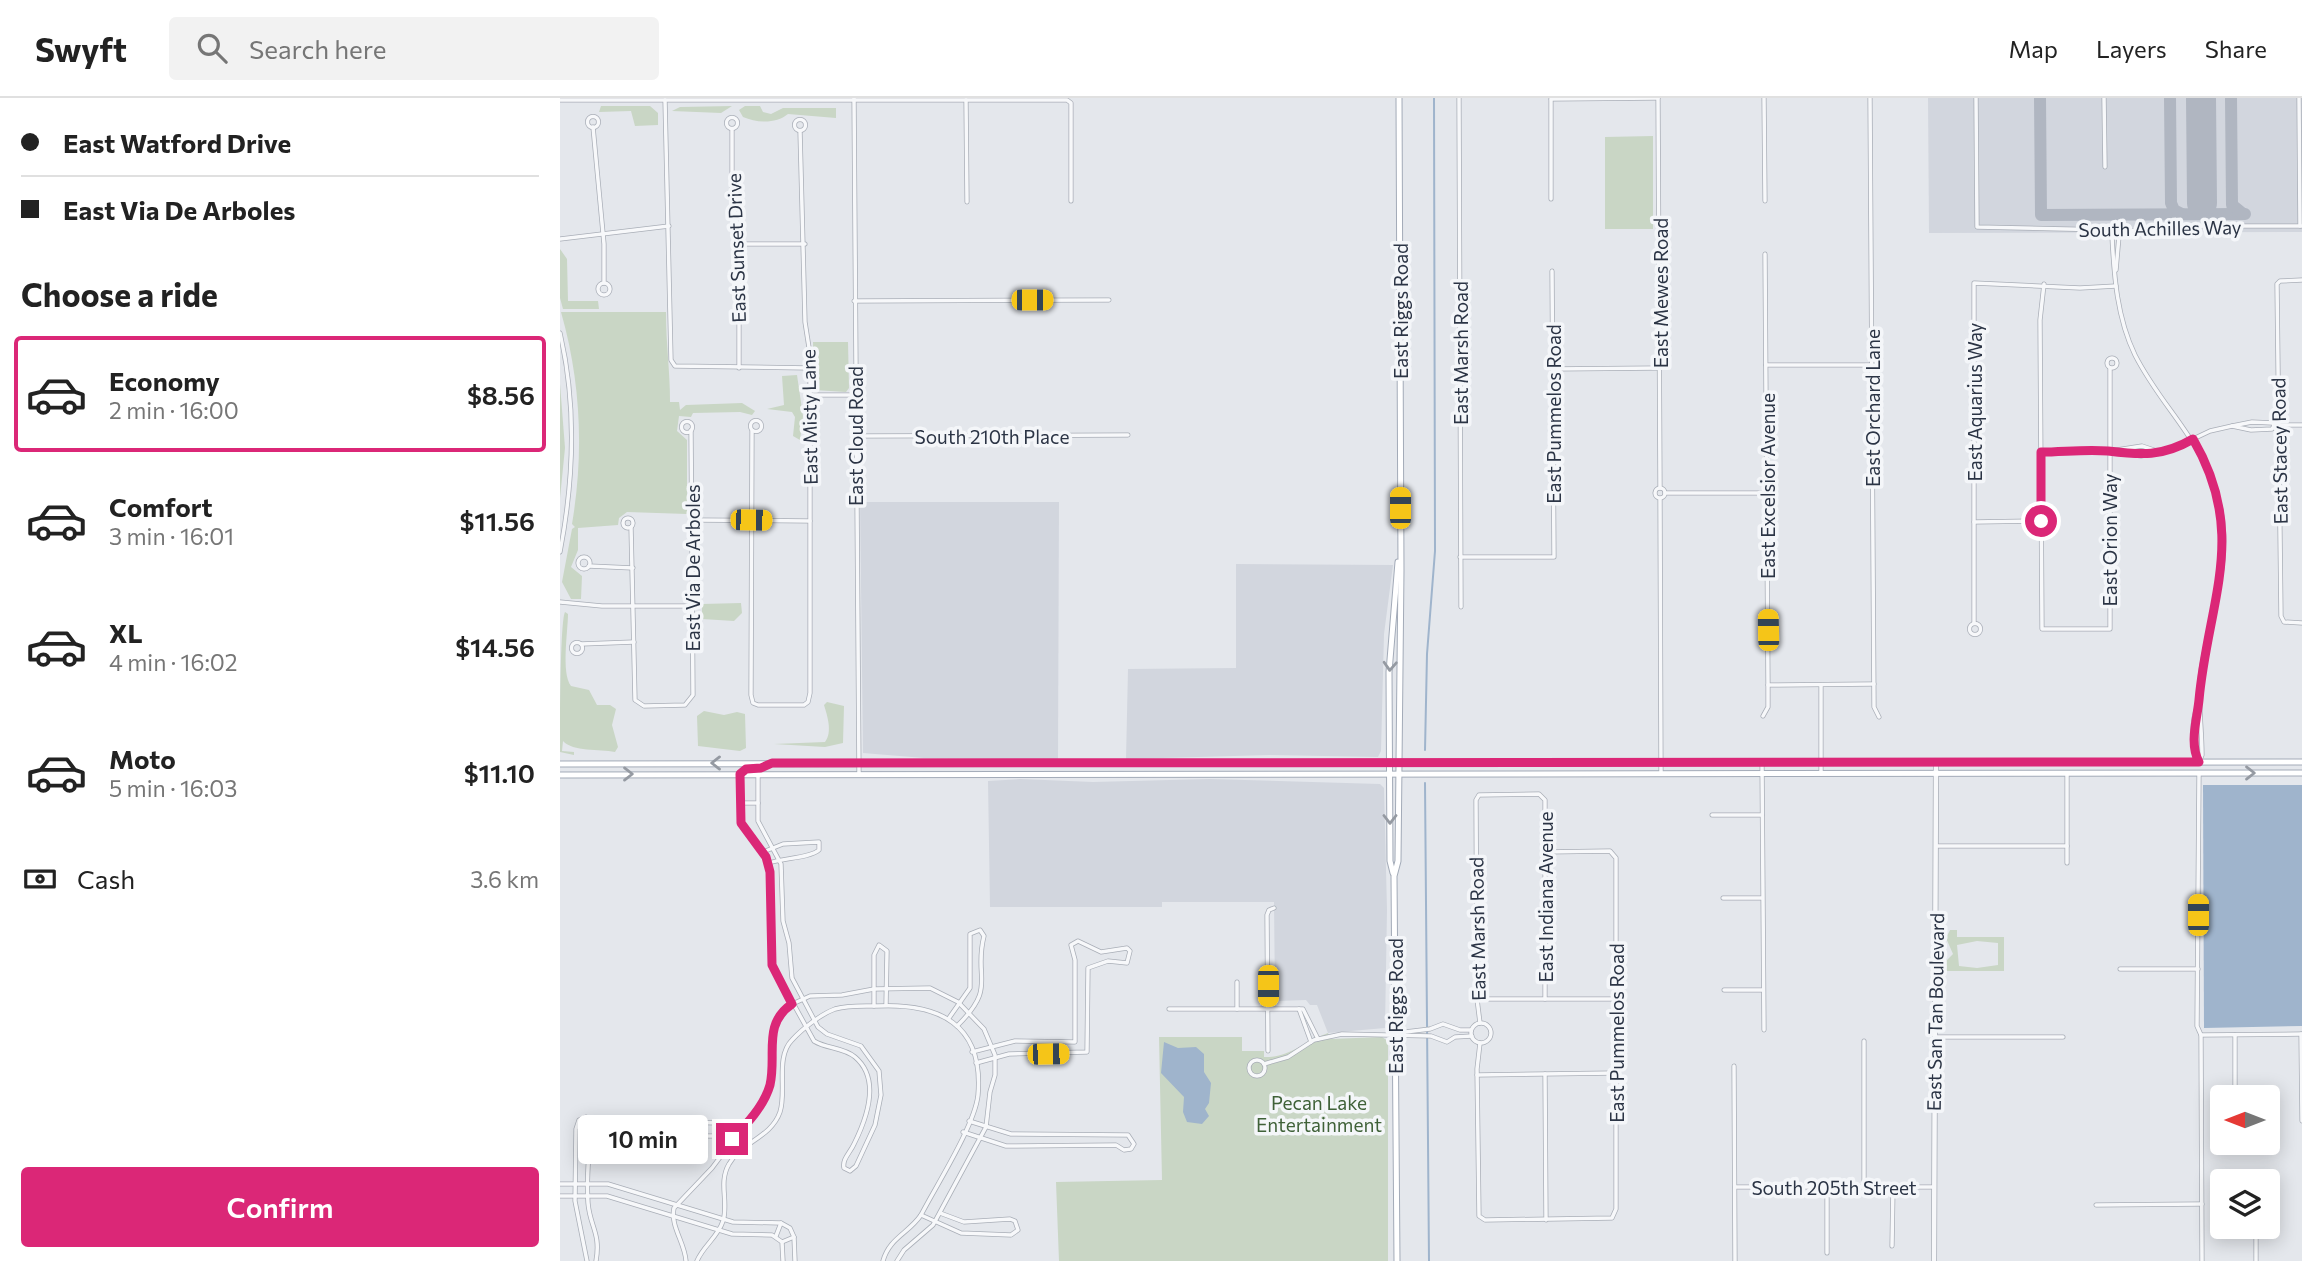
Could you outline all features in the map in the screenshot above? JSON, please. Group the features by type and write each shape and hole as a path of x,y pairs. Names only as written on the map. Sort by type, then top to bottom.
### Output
{"main road":[{"name":"East Riggs Road","path":"1397,1261 1394,876 1398,861 1401,525 1399,98"},
{"name":"East Riggs Road","path":"1394,876 1390,862 1389,672 1401,525"},
{"path":"560,764 2302,762"},
{"path":"740,774 746,769 761,768 772,763"},
{"path":"1014,763 1015,774"},
{"path":"1129,774 1130,763"},
{"path":"560,775 2302,773"}],"street":[{"name":"East Marsh Road","path":"1459,98 1461,607"},
{"path":"1551,199 1551,99 1658,98"},
{"name":"East Mewes Road","path":"1658,98 1660,488 1655,493 1660,499 1661,774"},
{"path":"1764,98 1765,201"},
{"name":"East Orchard Lane","path":"1870,98 1874,707 1879,717"},
{"name":"South Achilles Way","path":"1976,98 1977,227 2164,231 2198,226 2301,226"},
{"path":"2104,98 2105,167"},
{"path":"2299,98 2301,226"},
{"path":"665,99 665,195 669,226 671,360 675,366 810,368"},
{"name":"East Cloud Road","path":"854,99 859,774"},
{"path":"560,100 1067,100 1071,103 1071,201"},
{"path":"966,100 967,202"},
{"path":"593,127 603,233 604,283"},
{"name":"East Sunset Drive","path":"732,129 732,187 739,244 739,368"},
{"name":"East Misty Lane","path":"751,520 753,703 799,705 808,702 810,520 810,368 805,322 800,131"},
{"path":"560,239 669,226"},
{"path":"2116,231 2112,236 2121,318 2135,354 2193,439 2210,472 2220,506 2224,548 2220,582 2202,668 2199,703 2194,713 2195,755 2199,762"},
{"path":"739,244 805,244"},
{"name":"East Excelsior Avenue","path":"1763,716 1768,707 1765,254"},
{"name":"East Pummelos Road","path":"1460,557 1554,557 1552,271"},
{"name":"East Stacey Road","path":"2302,280 2277,282 2276,425 2281,620 2302,623"},
{"name":"East Aquarius Way","path":"1974,623 1974,283 2044,284"},
{"path":"1974,522 2041,521 2040,320 2044,284 2080,288 2116,286"},
{"path":"854,301 1109,300"},
{"path":"560,332 570,387 573,443 569,500 560,552"},
{"path":"1766,365 1871,365"},
{"path":"1552,369 1660,368"},
{"name":"East Orion Way","path":"2041,521 2042,629 2110,629 2110,368"},
{"path":"810,396 855,395"},
{"path":"2256,423 2256,429"},
{"path":"2108,451 2137,455 2172,449 2210,431 2232,426 2256,423 2302,425"},
{"path":"2232,426 2272,429 2276,425"},
{"name":"East Via De Arboles","path":"634,642 637,704 689,704 693,695 691,430"},
{"path":"751,520 752,431"},
{"name":"South 210th Place","path":"855,436 1128,435"},
{"path":"2041,452 2137,448 2157,452"},
{"path":"2137,448 2137,455"},
{"path":"1660,488 1665,493 1767,493"},
{"path":"1660,499 1665,493"},
{"path":"692,520 810,520"},
{"path":"581,644 634,642 631,527"},
{"path":"589,566 633,568"},
{"path":"560,602 692,606"},
{"path":"1768,685 1874,684"},
{"path":"1821,685 1821,774"},
{"path":"1762,763 1763,1030"},
{"name":"East San Tan Boulevard","path":"1934,1261 1936,764"},
{"path":"2199,773 2197,1026 2201,1035 2202,1261"},
{"path":"740,774 741,823 769,863 772,965 805,1030 817,1044 852,1054 868,1075 870,1086 862,1127 843,1161 846,1170 855,1169 879,1110 882,1085 879,1071 860,1046 827,1034 812,1024 809,1010 789,971 779,859 760,828 758,774"},
{"path":"2067,774 2067,863"},
{"name":"East Marsh Road","path":"1480,1023 1477,999 1476,800 1479,795 1542,796"},
{"name":"East Indiana Avenue","path":"1542,796 1546,808 1545,999"},
{"path":"740,803 758,803"},
{"path":"1712,815 1762,815"},
{"path":"763,852 773,847 810,840 819,842 819,850 814,854 769,863"},
{"path":"1937,846 2067,846"},
{"name":"East Pummelos Road","path":"1546,852 1610,851 1616,858 1616,1209 1612,1218 1546,1220"},
{"path":"1723,898 1762,898"},
{"path":"1268,1051 1267,915 1269,910 1275,908"},
{"path":"948,1018 961,1005 971,985 970,934 981,930 985,936 983,990 969,1014 957,1026"},
{"path":"972,1052 1015,1041 1074,1042 1075,960 1071,945 1078,940 1097,951 1127,948 1130,951 1127,963 1108,961 1093,964 1088,968 1087,1052 1009,1054 976,1063"},
{"path":"874,1006 874,951 879,945 887,951 886,1005"},
{"path":"2120,969 2198,969"},
{"path":"1237,982 1237,1009"},
{"path":"686,1261 672,1216 675,1205 712,1168 728,1144 755,1113 768,1091 773,1030 780,1015 801,999 874,989 930,988 948,995 961,1005 984,1030 992,1045 995,1075 986,1127 934,1223 928,1232 904,1250 897,1261"},
{"path":"1724,989 1763,990"},
{"path":"1477,999 1616,999"},
{"path":"697,1261 719,1230 724,1218 723,1180 737,1153 764,1134 778,1116 787,1046 836,1008 886,1005 927,1008 948,1018 957,1026 972,1052 976,1063 978,1097 969,1121 920,1215 913,1226 893,1241 883,1261"},
{"path":"1169,1009 1299,1009 1307,1011 1318,1039"},
{"path":"1299,1009 1311,1042"},
{"path":"1304,1024 1311,1022"},
{"name":"East Marsh Road","path":"1472,1036 1471,1030 1480,1023"},
{"name":"East Marsh Road","path":"1480,1023 1489,1027 1491,1033 1489,1039 1480,1043 1477,1075 1478,1213 1481,1219 1546,1220"},
{"path":"1395,1034 1430,1029 1443,1024 1460,1030 1471,1030"},
{"path":"1264,1064 1262,1074 1251,1073 1252,1062 1264,1064 1288,1057 1318,1039 1342,1034 1431,1036 1447,1042 1455,1037 1472,1036 1480,1043"},
{"path":"2201,1035 2302,1034 2302,1121"},
{"path":"2235,1035 2235,1085"},
{"path":"1934,1037 2063,1037"},
{"path":"1864,1041 1864,1187"},
{"path":"1734,1066 1735,1261"},
{"path":"868,1075 879,1071"},
{"path":"1477,1075 1616,1073"},
{"path":"1545,1074 1546,1220"},
{"path":"870,1086 882,1085"},
{"path":"587,1261 574,1196 576,1129 579,1119 586,1117 592,1122 588,1139 588,1196 598,1235 596,1261"},
{"path":"963,1132 1006,1146 1116,1145 1124,1150 1131,1149 1135,1144 1128,1135 1011,1134 969,1121"},
{"path":"737,1153 712,1135 664,1136 661,1126 665,1122 715,1123 737,1134 748,1145"},
{"path":"560,1184 613,1185 738,1223 781,1223 794,1237 795,1261"},
{"name":"South 205th Street","path":"1735,1187 1934,1187"},
{"path":"1827,1187 1827,1253"},
{"path":"1892,1246 1893,1187"},
{"path":"560,1196 613,1198 736,1235 776,1236 782,1242 783,1261"},
{"path":"2096,1205 2202,1204"},
{"path":"920,1215 961,1233 1011,1235 1018,1230 1015,1221 1010,1219 964,1222 940,1213"},
{"path":"776,1236 781,1223"},
{"path":"782,1242 794,1237"},
{"path":"2256,1239 2256,1261"}],"shaded area":[{"path":"1928,98 2302,98 2302,232 1929,233"},
{"path":"860,502 1059,502 1058,759 924,758 863,753"},
{"path":"1236,564 1393,565 1384,634 1381,751 1378,757 1270,755 1126,759 1128,669 1236,668"},
{"path":"1020,779 1093,782 1209,779 1380,784 1384,788 1387,910 1385,1028 1328,1033 1317,1005 1310,1005 1306,1000 1278,1001 1275,998 1274,902 1162,902 1162,907 990,907 988,781"}],"green space":[{"path":"601,106 650,106 658,113 658,125 635,126 631,111 599,112"},
{"path":"732,106 721,113 672,111 680,107"},
{"path":"745,106 760,106 763,112 771,114 783,108 836,108 836,118 788,114 778,120 760,121 743,117 739,110"},
{"path":"1653,136 1653,229 1605,229 1605,137"},
{"path":"560,249 567,259 568,301 598,301 599,309 563,309 560,298"},
{"path":"561,312 666,312 670,402 679,402 680,410 686,405 742,403 755,411 752,415 740,412 679,416 677,431 687,440 687,514 627,512 619,518 618,525 578,528 578,550 571,567 582,576 581,599 571,599 562,582 572,529 575,527 572,524 579,444 573,365"},
{"path":"813,342 848,342 849,388 846,392 814,390"},
{"path":"797,375 803,416 800,440 793,436 795,417 792,412 767,409 784,405 782,376"},
{"path":"560,384 565,448 560,498"},
{"path":"741,603 742,613 734,621 702,619 702,604"},
{"path":"565,612 568,614 568,680 571,686 589,690 597,705 610,705 616,709 612,725 618,747 615,752 580,749 563,741 562,751 574,752 574,755 560,752 561,655"},
{"path":"827,702 844,706 843,743 825,747 774,744 825,742 829,729 824,705"},
{"path":"704,711 724,715 737,712 745,714 746,748 740,751 698,746 697,716"},
{"path":"1950,930 1957,930 1957,937 2004,937 2004,971 1946,971 1943,964 1953,954 1946,938","holes":["1977,941 1998,943 1998,965 1977,968 1959,966 1957,945"]},
{"name":"Pecan Lake Entertainment","path":"1328,1033 1330,1039 1382,1037 1388,1041 1388,1261 1059,1261 1056,1182 1162,1180 1159,1037 1242,1037 1242,1051 1264,1051 1264,1057 1273,1057"}],"water":[{"path":"2203,785 2302,785 2302,1026 2204,1028"},
{"path":"1164,1042 1178,1048 1196,1047 1204,1054 1204,1072 1211,1083 1209,1103 1205,1109 1209,1116 1202,1124 1187,1122 1183,1112 1184,1097 1161,1073"}],"waterway":[{"path":"1425,750 1427,654 1435,551 1434,98"},
{"path":"1425,783 1429,1261"}],"taxiway":[{"path":"2040,98 2041,215 2245,214"},
{"path":"2170,98 2171,203 2174,210 2182,214"},
{"path":"2231,98 2232,205 2243,214"}],"runway":[{"path":"2201,98 2202,203"}],"route":[{"path":"732,1139 755,1113 768,1091 773,1030 780,1015 792,1004 772,965 769,863 741,823 740,774 744,769 761,768 772,763 2199,762 2195,755 2194,713 2199,703 2202,668 2220,582 2224,548 2220,506 2210,472 2193,439 2172,449 2141,456 2108,451 2041,452 2041,521"}]}
